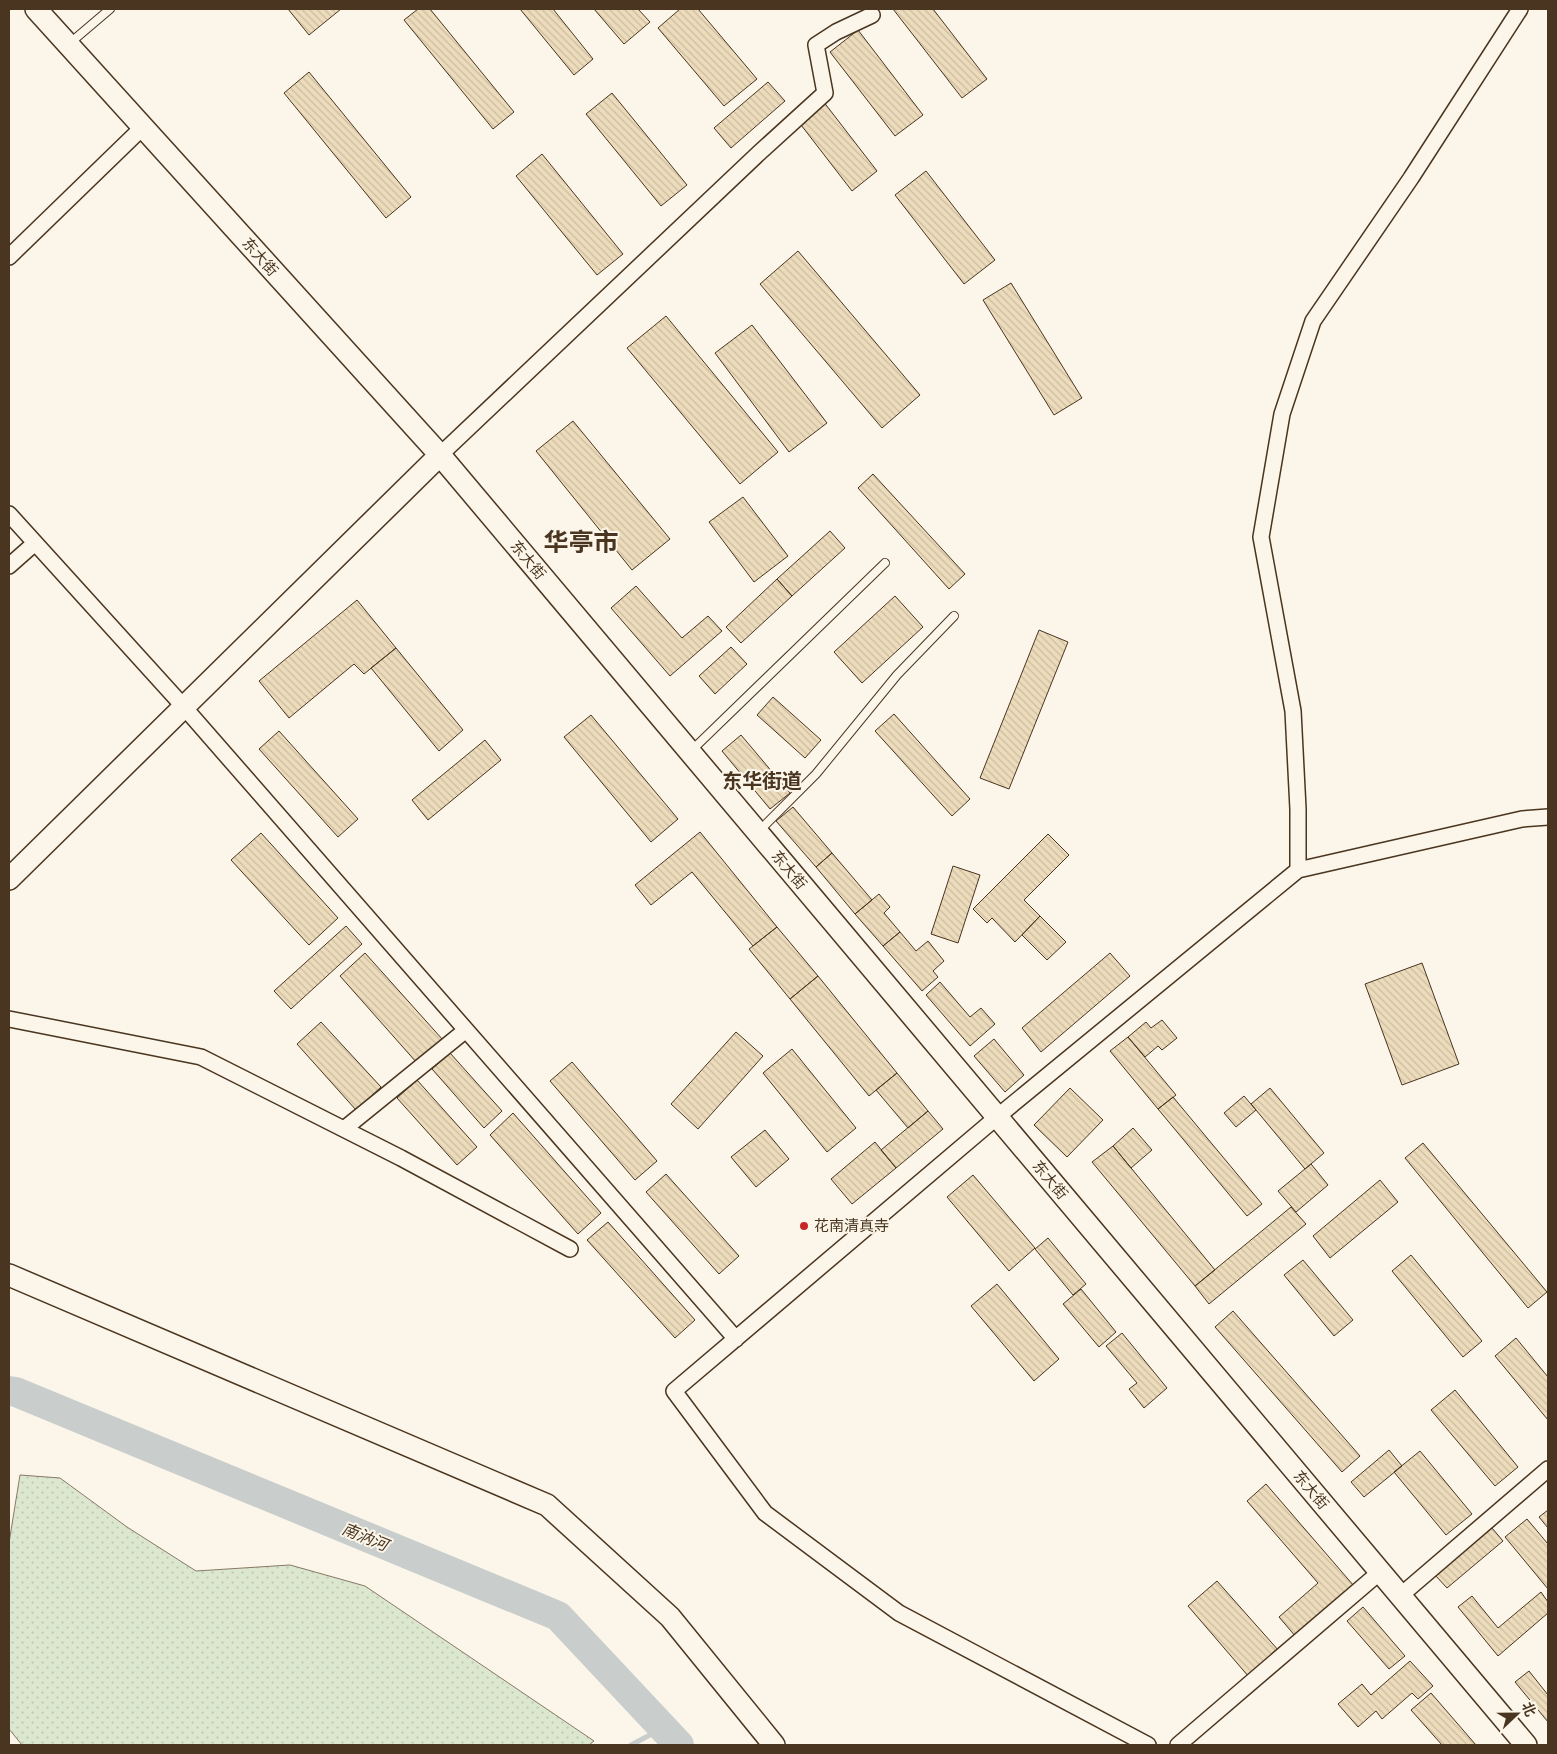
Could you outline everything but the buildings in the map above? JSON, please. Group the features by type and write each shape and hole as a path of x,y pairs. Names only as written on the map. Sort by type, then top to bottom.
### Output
{"street":[{"name":"东大街","path":"36,9 440,456 1526,1745"},
{"path":"1298,870 1298,809 1293,711 1261,537 1282,414 1313,321 1411,178 1520,9"},
{"path":"9,879 440,456 759,152 825,93 816,45 836,32 872,16"},
{"path":"9,257 143,127"},
{"path":"9,514 184,707 736,1339"},
{"path":"9,566 35,543"},
{"path":"1148,1745 899,1613 765,1514 674,1391 997,1117 1298,870 1522,819 1548,817"},
{"path":"9,1020 201,1057 401,1158 570,1249"},
{"path":"344,1129 466,1030"},
{"path":"9,1275 547,1506 670,1617 774,1745"},
{"path":"1400,1596 1548,1469"},
{"path":"1178,1745 1380,1572"}],"lane":[{"path":"69,45 110,9"},
{"path":"690,752 886,563"},
{"path":"757,832 816,774 897,675 954,616"}],"green space":[{"path":"20,1475 60,1478 127,1527 196,1571 290,1565 365,1586 594,1741 589,1745 22,1745 9,1729 9,1543"}],"waterway":[{"name":"南汭河","path":"9,1391 16,1392 558,1616 679,1745"},
{"path":"631,1745 663,1728"}],"place":[{"name":"花南清真寺","path":"804,1226"}],"district":[{"name":"华亭市","path":"581,542"},
{"name":"东华街道","path":"762,781"}]}
